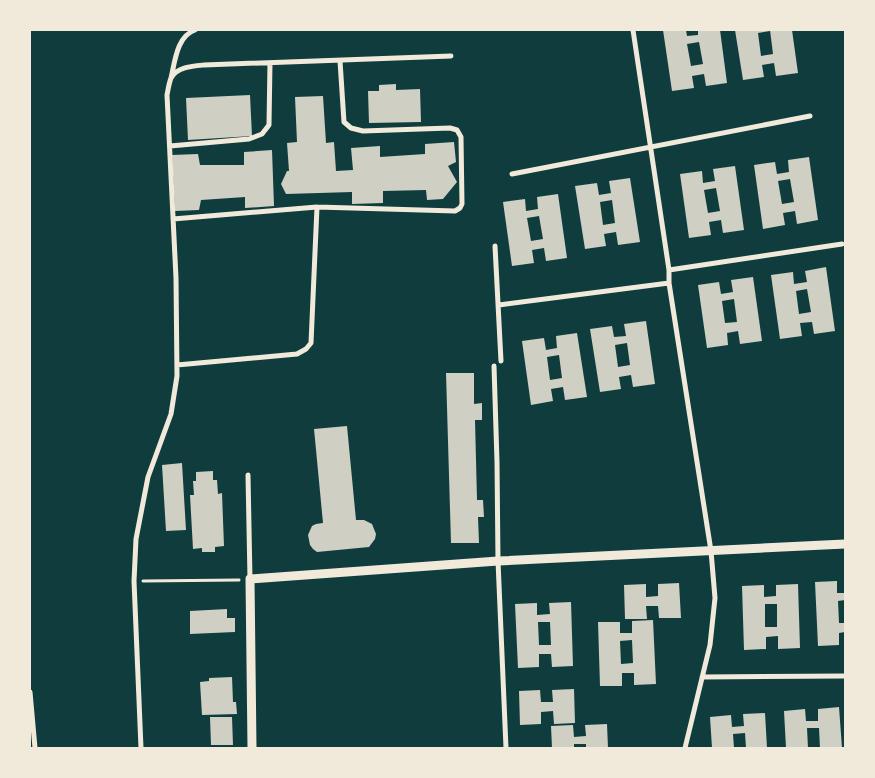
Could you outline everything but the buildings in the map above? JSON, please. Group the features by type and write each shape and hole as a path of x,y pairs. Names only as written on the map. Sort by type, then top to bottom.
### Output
{"street":[{"path":"141,748 134,581 136,539 148,477 171,414 177,376 176,278 167,94 180,44 195,30"},
{"path":"633,30 669,270 669,283 711,551 715,598 710,645 684,748"},
{"path":"171,78 177,72 188,67 451,56"},
{"path":"173,219 318,207 455,211 460,208 462,204 461,137 457,130 450,128 363,131 351,128 344,122 340,60"},
{"path":"170,146 249,139 262,134 269,125 270,63"},
{"path":"512,174 810,116"},
{"path":"177,365 297,354 306,349 311,343 318,207"},
{"path":"669,270 842,244"},
{"path":"495,246 502,361"},
{"path":"498,305 669,283"},
{"path":"494,366 498,561 506,748"},
{"path":"248,475 252,748"},
{"path":"250,579 498,561 845,544"},
{"path":"702,677 845,676"},
{"path":"30,692 35,748"}],"path":[{"path":"134,581 250,579"}]}
